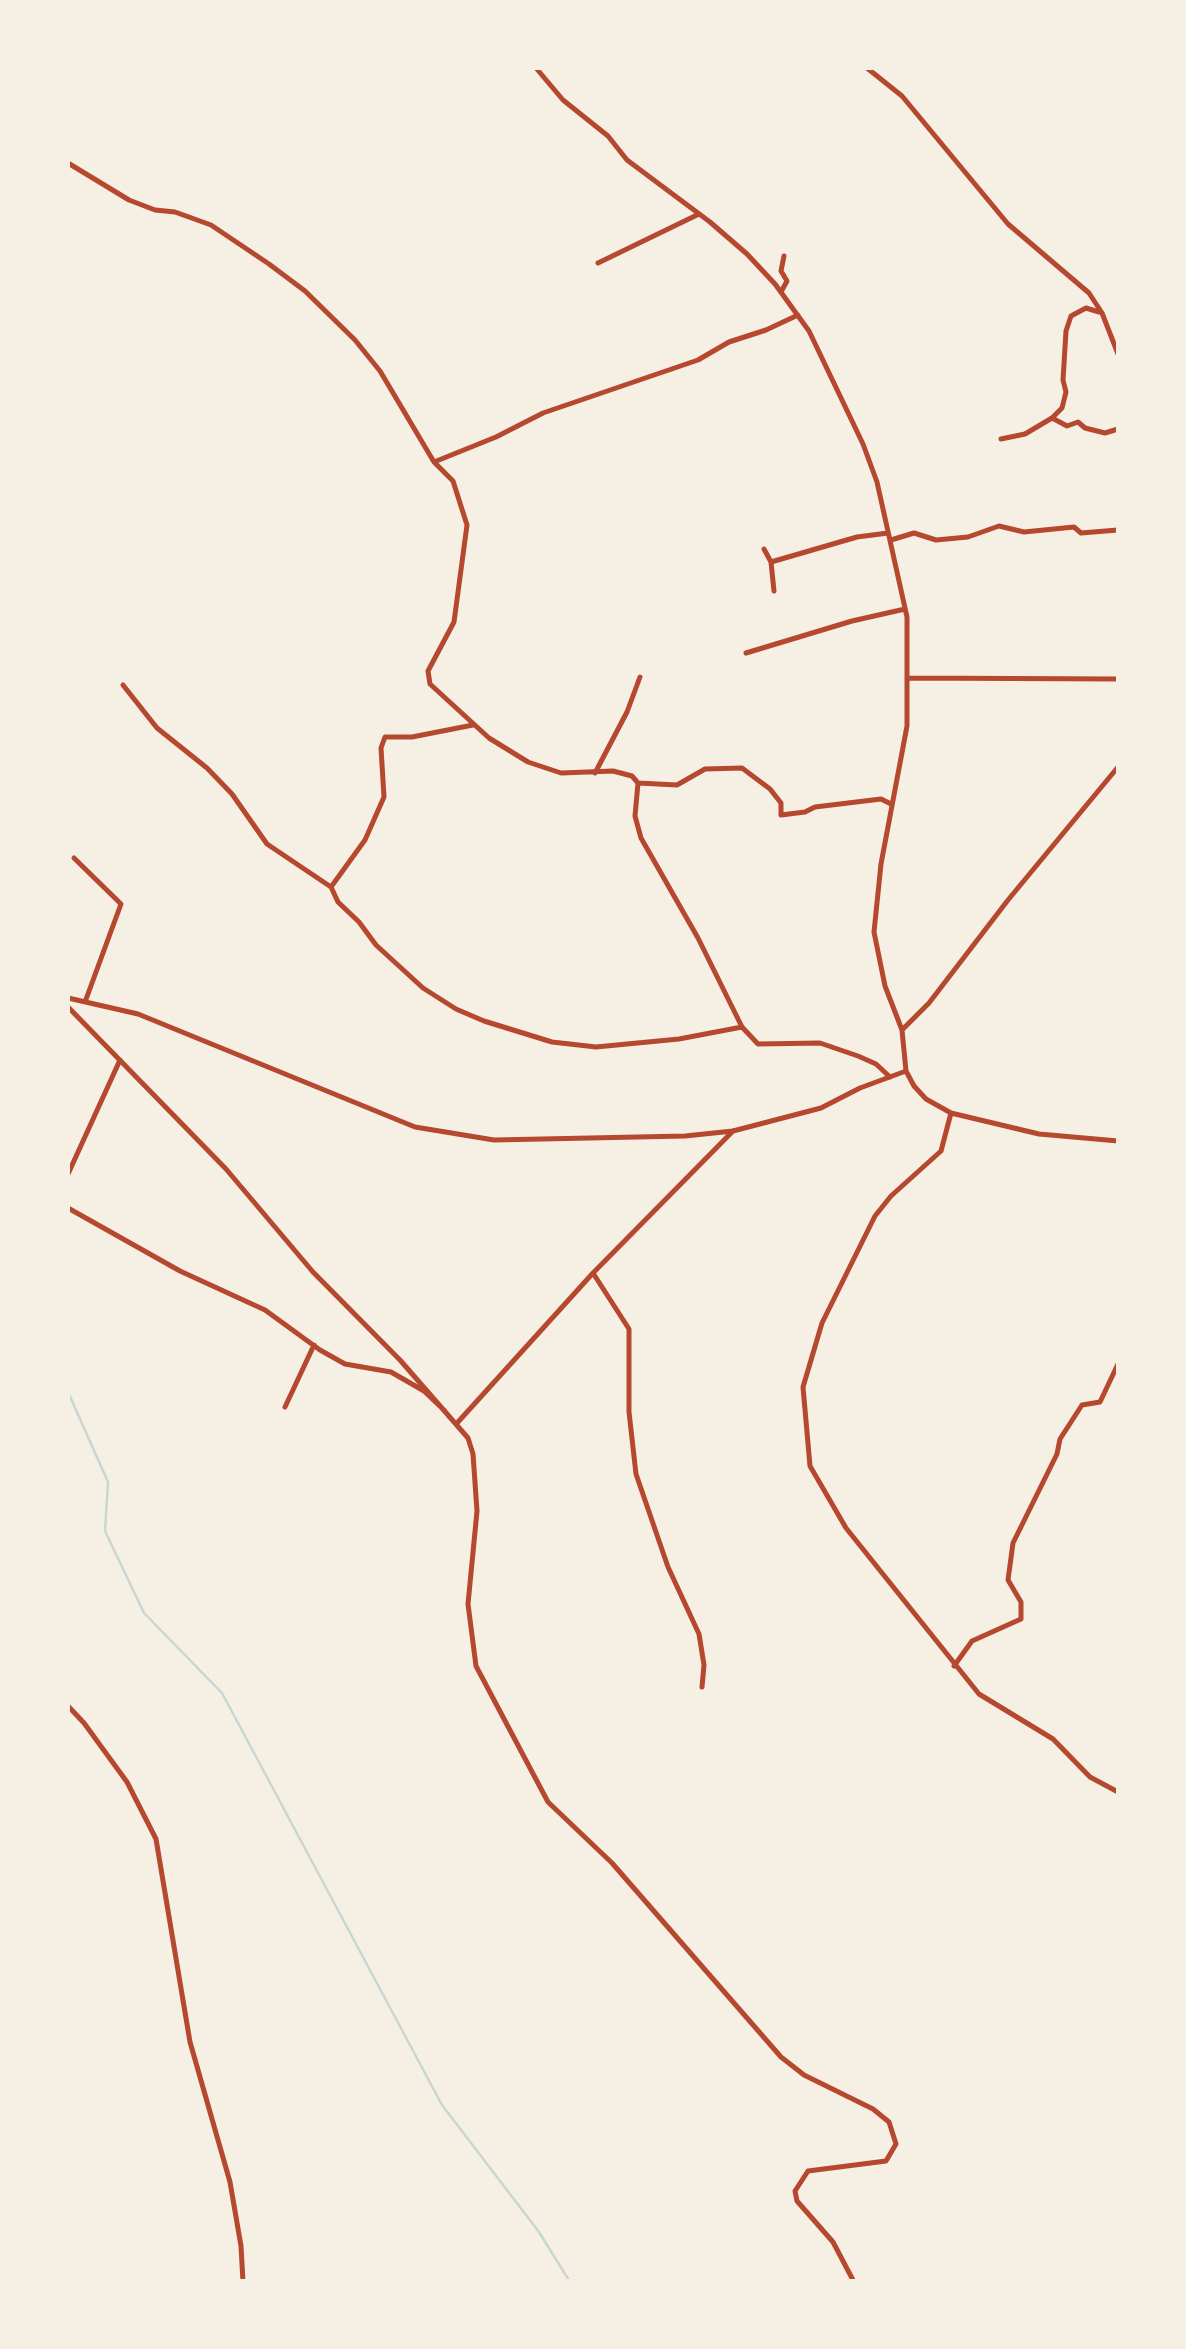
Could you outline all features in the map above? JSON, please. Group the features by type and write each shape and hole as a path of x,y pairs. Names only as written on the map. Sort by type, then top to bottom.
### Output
{"street":[{"path":"536,68 563,100 608,136 627,160 747,254 781,292 834,379 863,444 877,482 906,609 906,726 874,932 885,986 902,1030 906,1071 914,1086 926,1099 951,1113 1039,1134 1118,1140"},
{"path":"866,68 902,96 1008,224 1089,293 1102,313 1118,354"},
{"path":"68,163 129,200 211,226 305,291 380,371 434,462 452,481 467,525 454,622 428,670 428,679 473,724 510,752 561,774 626,773 638,783 677,785 705,770 742,768 770,789 781,803 782,814 881,799 891,804"},
{"path":"598,264 699,214"},
{"path":"781,292 787,281 781,270 784,256"},
{"path":"1001,439 1025,434 1062,408 1066,392 1062,380 1066,331 1071,316 1086,308 1102,313"},
{"path":"434,462 496,438 543,413 698,360 730,342 798,315"},
{"path":"1052,418 1067,426 1078,422 1085,428 1106,433 1118,429"},
{"path":"771,562 857,537 914,532 936,540 968,536 999,526 1016,532 1074,527 1080,532 1118,530"},
{"path":"764,548 771,562 774,591"},
{"path":"746,653 906,609"},
{"path":"595,773 627,712 640,677"},
{"path":"907,678 1118,679"},
{"path":"123,685 157,728 220,781 267,844 332,887 338,902 376,945 423,988 456,1009 484,1022 552,1042 596,1046 742,1027"},
{"path":"332,887 365,840 384,797 381,748 385,737 412,737 473,724"},
{"path":"902,1030 929,1003 1118,767"},
{"path":"638,783 635,816 641,838 698,938 742,1027 758,1044 820,1043 876,1064 890,1077"},
{"path":"74,858 121,904 85,1002"},
{"path":"68,998 138,1014 415,1126 494,1140 733,1131 821,1108 906,1071"},
{"path":"68,1007 226,1169 348,1310 452,1415 468,1438 478,1511 468,1604 476,1666 548,1802 612,1863 781,2058 804,2075 873,2108 888,2122 896,2144 886,2161 808,2171 796,2191 797,2201 833,2242 854,2282"},
{"path":"68,1174 120,1060"},
{"path":"951,1113 940,1151 892,1196 863,1236 822,1323 804,1388 810,1466 827,1500 979,1694 1053,1739 1090,1777 1118,1792"},
{"path":"458,1422 594,1273 733,1131"},
{"path":"68,1208 180,1271 265,1310 346,1364 392,1372 424,1390 438,1407 452,1415"},
{"path":"594,1273 630,1329 629,1412 636,1474 668,1566 698,1634 704,1664 702,1686"},
{"path":"285,1407 314,1345"},
{"path":"954,1666 972,1641 1021,1619 1020,1602 1008,1580 1012,1543 1057,1454 1060,1439 1082,1405 1100,1402 1118,1364"},
{"path":"68,1706 127,1782 156,1839 190,2042 230,2182 243,2282"}],"waterway":[{"path":"68,1392 108,1482 105,1531 144,1613 222,1693 442,2105 539,2232 570,2282"}]}
